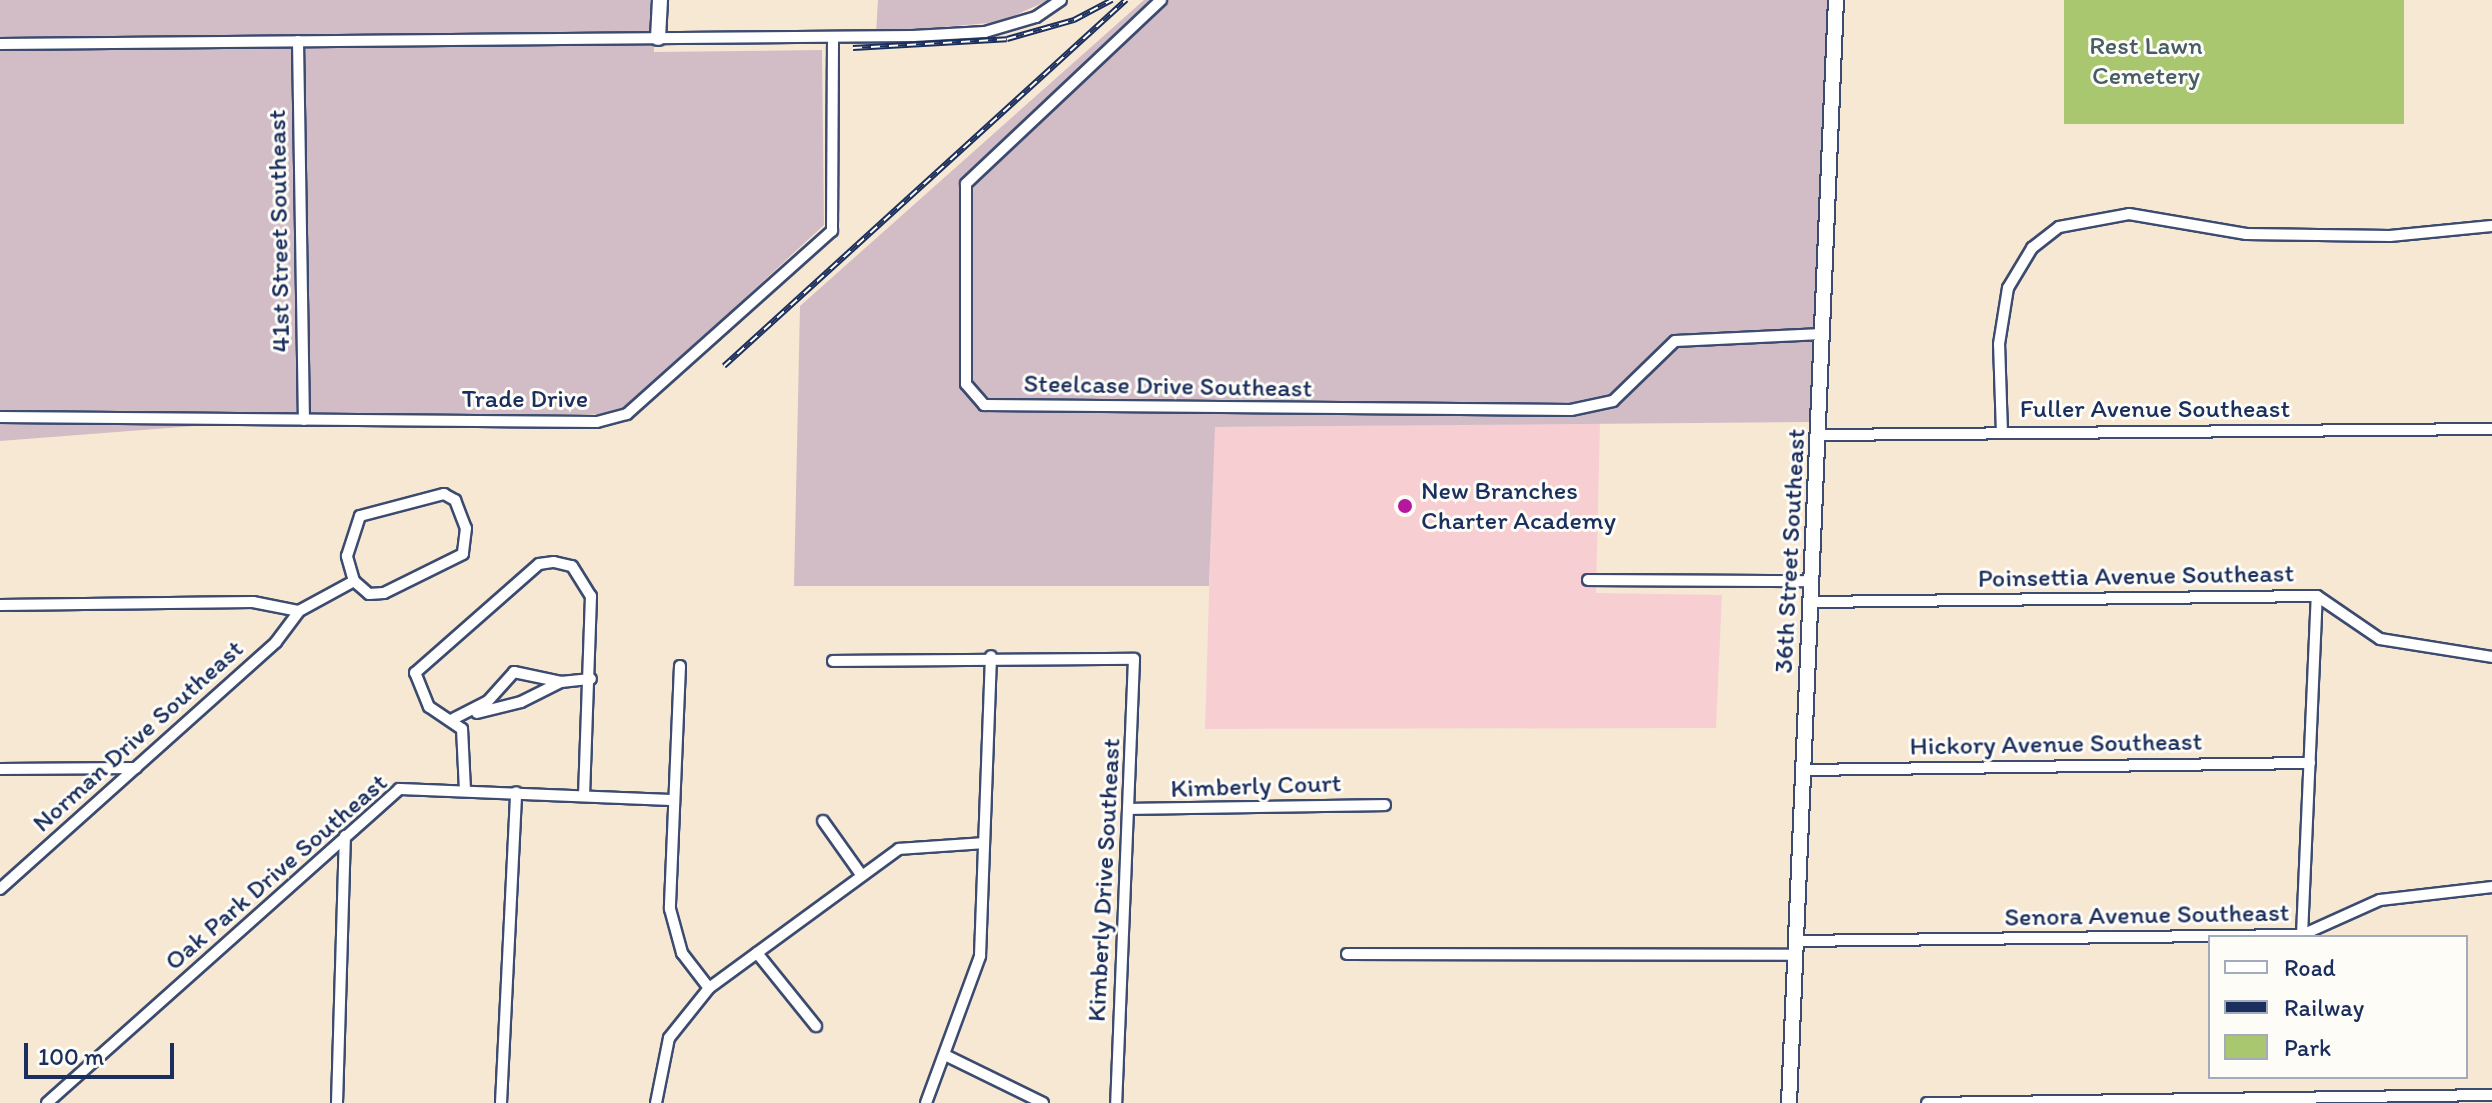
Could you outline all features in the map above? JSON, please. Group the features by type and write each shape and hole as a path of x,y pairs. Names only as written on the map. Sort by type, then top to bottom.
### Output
{"street":[{"path":"658,38 660,0"},
{"path":"0,44 833,37 985,32 1036,17 1061,0"},
{"name":"Steelcase Drive Southeast","path":"1161,0 966,184 966,384 984,405 1571,410 1613,401 1675,341 1822,334"},
{"name":"36th Street Southeast","path":"1789,1103 1836,0"},
{"name":"Trade Drive","path":"0,417 597,422 641,405 832,231 833,37"},
{"name":"41st Street Southeast","path":"298,41 304,420"},
{"path":"2002,433 1999,344 2008,288 2032,248 2059,227 2129,214 2246,234 2390,236 2492,226"},
{"name":"Fuller Avenue Southeast","path":"1819,435 2492,429"},
{"path":"444,494 455,500 466,528 463,554 384,593 369,594 354,581 347,556 360,516 444,494"},
{"path":"465,790 462,729 453,719 429,707 415,673 539,564 572,566 585,579 595,623 584,795"},
{"path":"1588,580 1812,581"},
{"path":"0,605 253,602 299,611 354,581"},
{"path":"2302,935 2317,596"},
{"name":"Poinsettia Avenue Southeast","path":"1812,602 2317,596 2380,639 2492,657"},
{"name":"Norman Drive Southeast","path":"0,889 284,635 299,611"},
{"path":"833,661 991,656 980,956 947,1056 926,1103"},
{"name":"Kimberly Drive Southeast","path":"991,656 1134,659 1116,1103"},
{"path":"680,666 672,800 670,909 682,953 709,988"},
{"path":"470,714 514,672 561,682 591,679"},
{"path":"453,719 521,702 561,682"},
{"name":"Hickory Avenue Southeast","path":"1803,770 2310,763"},
{"path":"0,769 136,768"},
{"name":"Oak Park Drive Southeast","path":"47,1103 399,789 672,800"},
{"path":"501,1103 516,792"},
{"name":"Kimberly Court","path":"1129,809 1385,805"},
{"path":"823,821 860,873"},
{"path":"337,1103 345,836"},
{"path":"656,1103 669,1038 709,988 860,873 899,849 984,843"},
{"name":"Senora Avenue Southeast","path":"2302,935 2380,900 2492,887"},
{"name":"Senora Avenue Southeast","path":"1347,954 1794,948 2208,937"},
{"path":"757,953 816,1026"},
{"path":"947,1056 1043,1103"},
{"path":"1927,1103 2435,1100 2492,1095"}],"shaded area":[{"path":"0,0 655,0 654,52 822,50 824,225 627,407 599,414 326,416 0,441"},
{"path":"878,0 1049,0 1000,22 876,33"},
{"path":"1144,0 1832,0 1822,334 1809,422 1215,427 1209,586 794,586 800,306"},
{"name":"New Branches Charter Academy","path":"1600,423 1596,593 1722,595 1716,728 1205,729 1214,427"}],"green space":[{"name":"Rest Lawn Cemetery","path":"2064,0 2404,0 2404,124 2064,124"}],"railway":[{"path":"853,48 1007,39 1074,20 1112,0"},
{"path":"724,366 1126,0"}],"place":[{"name":"New Branches Charter Academy","path":"1405,506"}]}
